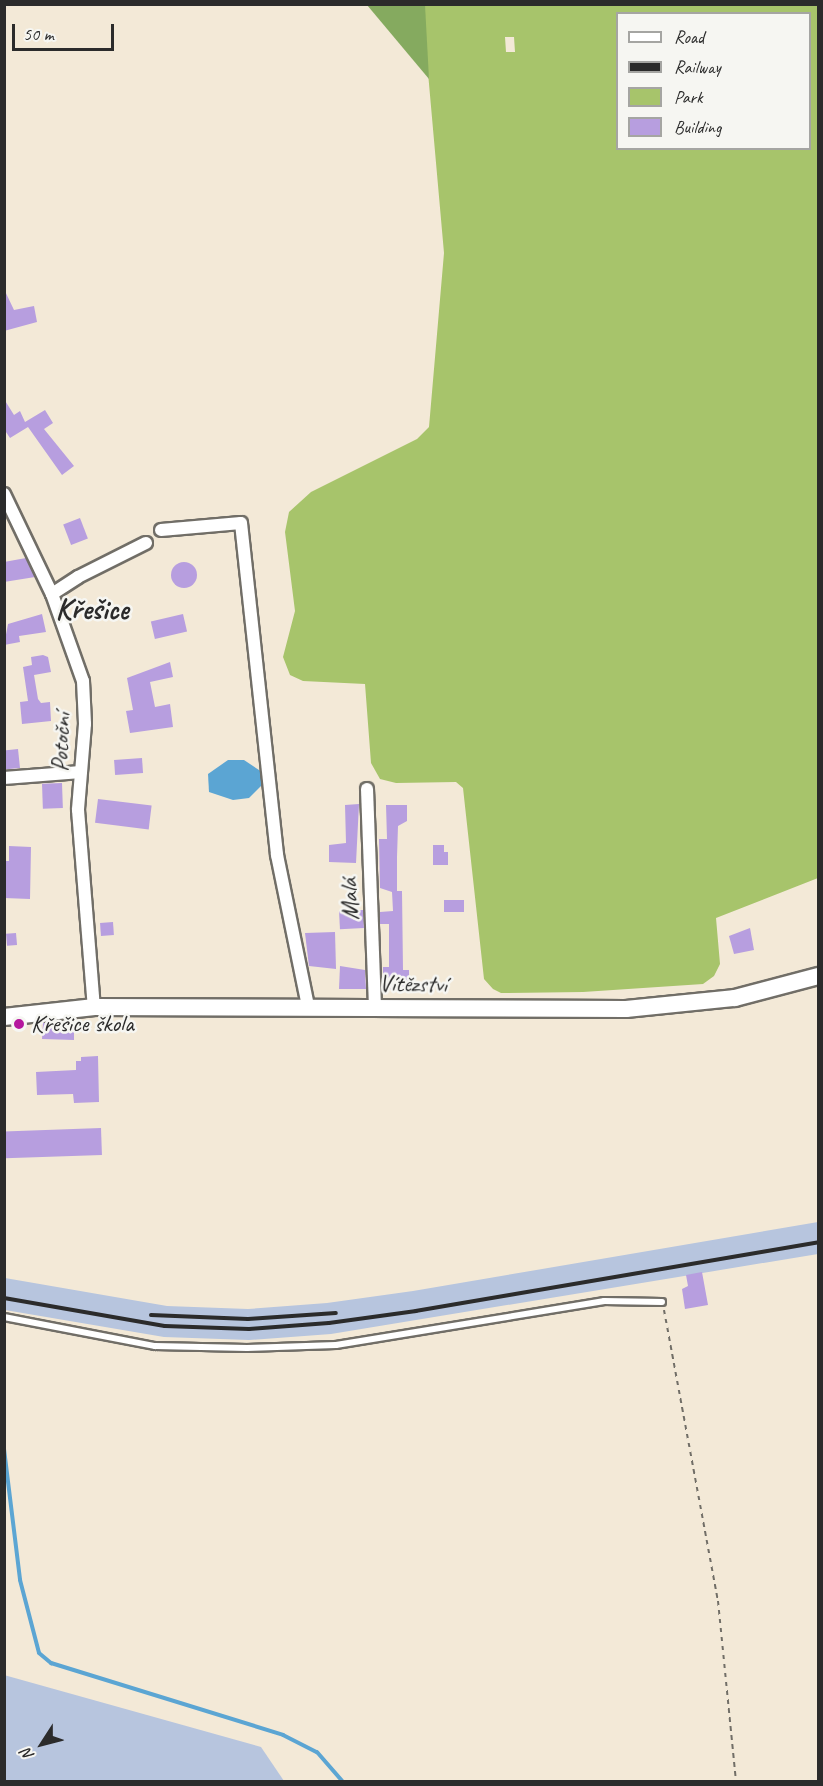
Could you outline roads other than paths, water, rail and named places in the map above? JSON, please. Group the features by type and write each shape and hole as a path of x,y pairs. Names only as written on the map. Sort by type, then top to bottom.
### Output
{"main road":[{"name":"Vítězství","path":"4,1017 94,1007 308,1006 627,1009 735,998 819,976"}],"street":[{"name":"Potoční","path":"4,494 52,594 83,681 85,724 78,810 94,1007"},
{"path":"161,530 241,523 277,855 308,1006"},
{"path":"52,594 146,543"},
{"path":"4,778 81,772"},
{"name":"Malá","path":"367,789 375,1007"}],"lane":[{"path":"4,1317 155,1346 247,1348 336,1345 604,1301 662,1302"}],"water":[{"path":"228,760 244,760 265,774 265,782 249,798 233,800 209,792 208,774"}],"waterway":[{"path":"4,1449 20,1580 39,1653 51,1663 283,1735 317,1752 343,1782"}],"railway":[{"path":"4,1298 165,1326 249,1329 329,1323 416,1311 818,1242"},
{"path":"151,1315 248,1319 336,1313"}],"place":[{"name":"Křešice škola","path":"19,1024"}],"district":[{"name":"Křešice","path":"92,609"}]}
